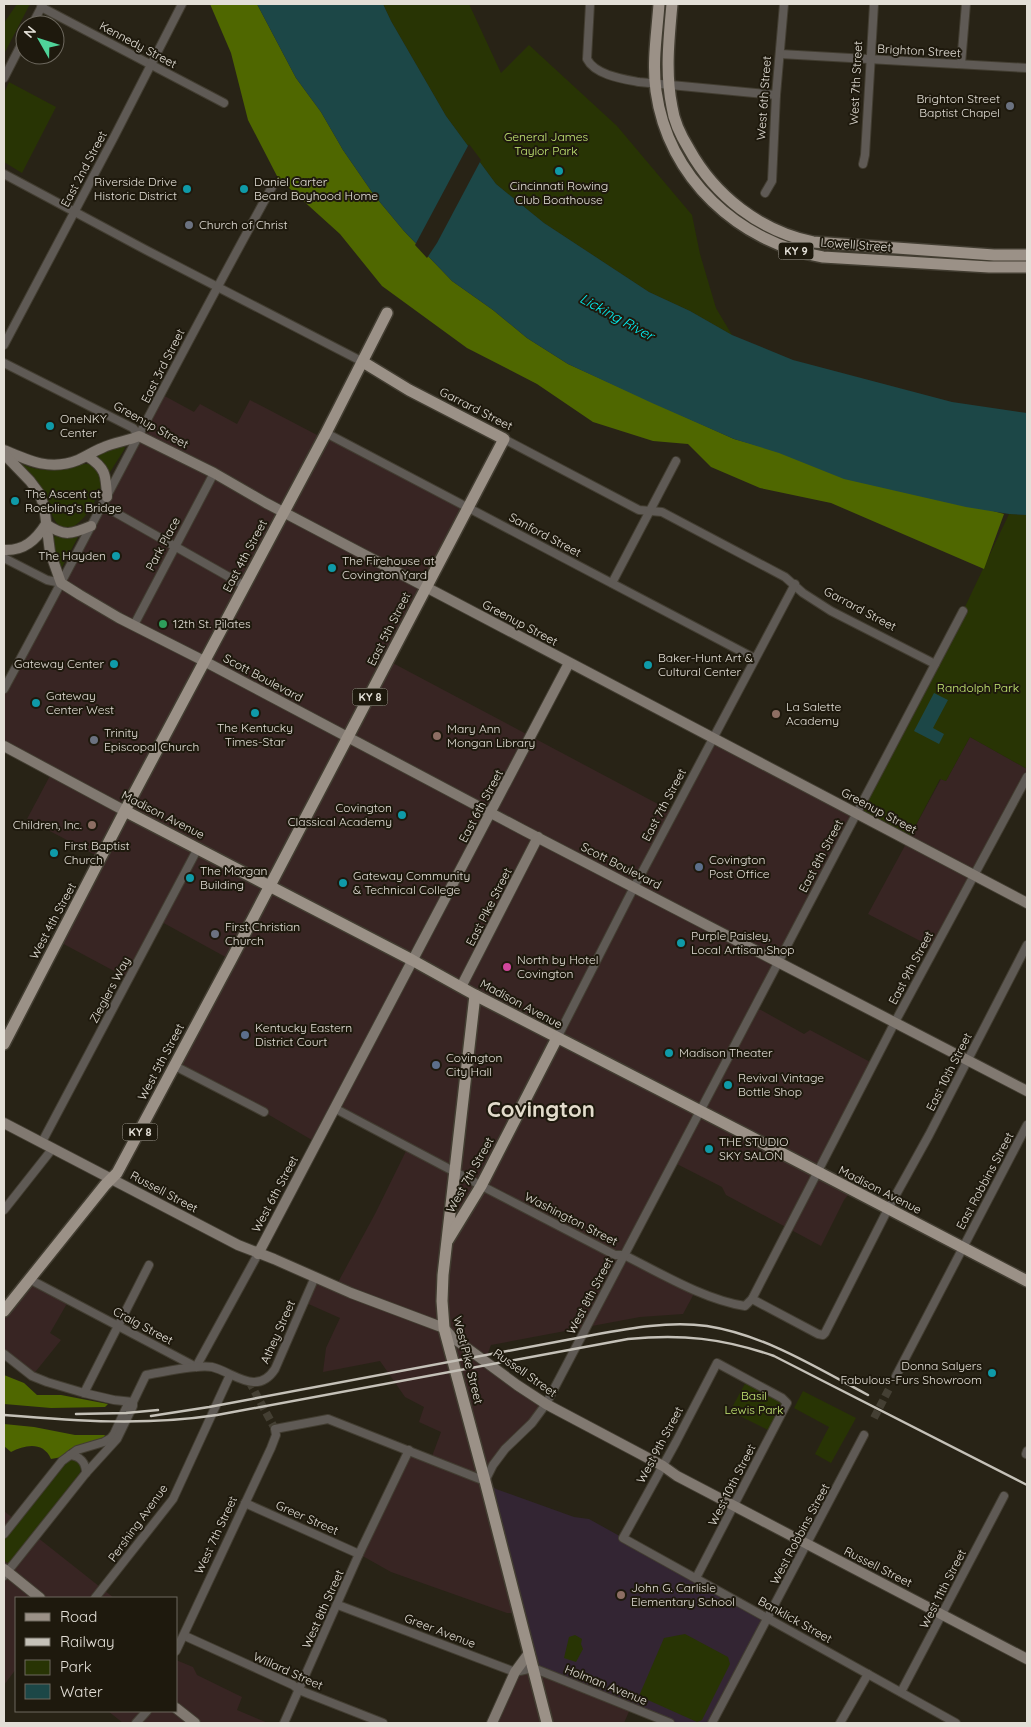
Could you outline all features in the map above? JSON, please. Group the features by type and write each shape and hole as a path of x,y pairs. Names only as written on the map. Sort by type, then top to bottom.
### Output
{"main road":[{"name":"KY 9","path":"655,83 658,4"},
{"name":"KY 9","path":"668,84 672,4"},
{"name":"Lowell Street","path":"655,83 659,106 667,132 688,172 723,212 766,240 788,249 823,257 989,268 1027,267"},
{"name":"Lowell Street","path":"668,84 672,109 683,138 710,182 733,204 773,229 798,239 827,244 994,255 1027,255"},
{"name":"East 4th Street","path":"125,811 388,313"},
{"name":"Garrard Street","path":"363,362 396,383 504,439"},
{"path":"4,452 30,461 55,466 76,461 104,447 139,436"},
{"name":"Greenup Street","path":"139,436 1027,903"},
{"name":"East 5th Street","path":"270,885 504,439"},
{"path":"4,452 39,493 44,506 50,552 61,583 134,625"},
{"path":"86,456 103,469 106,479 105,501"},
{"path":"46,524 58,532 71,534 91,526"},
{"path":"4,550 19,549 26,546 39,535 46,524"},
{"name":"Scott Boulevard","path":"134,625 348,736 538,838 779,961 1027,1091"},
{"name":"East 6th Street","path":"412,960 569,663"},
{"name":"Madison Avenue","path":"4,746 412,960 475,996 1027,1281"},
{"name":"West 4th Street","path":"4,1044 125,811"},
{"name":"East Pike Street","path":"461,987 538,838"},
{"name":"West 5th Street","path":"4,1311 99,1192 117,1173 270,885"},
{"name":"West 6th Street","path":"258,1254 336,1109 372,1035 412,960"},
{"name":"West Pike Street","path":"475,996 446,1244 442,1294 444,1328 546,1723"},
{"name":"West 7th Street","path":"446,1244 481,1186 557,1038"},
{"name":"Russell Street","path":"4,1123 238,1245 351,1293 444,1328 546,1404 663,1466 677,1476 1027,1659"},
{"path":"5,1572 39,1597"},
{"path":"492,1723 515,1672 529,1653"},
{"path":"178,1710 195,1723"}],"street":[{"name":"East 2nd Street","path":"4,345 182,4"},
{"path":"590,4 587,59 597,69 618,78 639,82 776,95"},
{"name":"West 6th Street","path":"765,193 772,181 776,95 784,4"},
{"name":"West 7th Street","path":"863,164 866,155 874,4"},
{"path":"961,64 966,4"},
{"name":"Kennedy Street","path":"42,5 224,103"},
{"name":"Brighton Street","path":"780,54 1027,68"},
{"path":"4,78 15,57"},
{"name":"Garrard Street","path":"4,174 363,362"},
{"name":"East 3rd Street","path":"4,689 272,186"},
{"name":"Greenup Street","path":"4,363 133,428 139,436"},
{"name":"Sanford Street","path":"326,433 754,658"},
{"name":"Garrard Street","path":"504,439 639,510 662,512 776,573 831,611 935,664"},
{"path":"612,583 676,461"},
{"name":"Park Place","path":"134,625 214,474"},
{"path":"105,501 174,547 245,586"},
{"path":"4,558 48,580 61,583"},
{"name":"East 7th Street","path":"557,1038 634,887 794,584"},
{"name":"East 8th Street","path":"700,1111 963,611"},
{"name":"East 9th Street","path":"817,1172 895,1022 1027,777"},
{"name":"Zieglers Way","path":"42,1142 198,848"},
{"name":"East 10th Street","path":"888,1209 929,1135 1027,945"},
{"path":"175,1066 264,1112"},
{"name":"Washington Street","path":"336,1109 615,1255 624,1255 685,1285 722,1300 745,1306 752,1299"},
{"name":"West 8th Street","path":"485,1481 493,1465 532,1423 546,1404 700,1111"},
{"name":"East Robbins Street","path":"962,1248 1027,1125"},
{"path":"4,1210 53,1148"},
{"path":"817,1172 752,1299 818,1334 824,1335 888,1209"},
{"path":"896,1376 962,1248"},
{"name":"West 6th Street","path":"196,1367 258,1254"},
{"path":"84,1393 149,1265"},
{"name":"Athey Street","path":"249,1381 266,1379 272,1374 315,1277"},
{"name":"Craig Street","path":"30,1279 196,1367 212,1367 240,1380 249,1381"},
{"path":"4,1354 32,1376 84,1393 133,1402"},
{"name":"West 9th Street","path":"623,1538 717,1364 782,1398 787,1403"},
{"path":"5,1572 86,1473 119,1436 146,1375 196,1367"},
{"name":"Pershing Avenue","path":"96,1597 173,1499 230,1375"},
{"path":"4,1534 62,1460 82,1448 111,1438 127,1406 133,1402"},
{"name":"West 10th Street","path":"696,1578 787,1403"},
{"name":"West 7th Street","path":"178,1648 271,1448 276,1435 275,1429 328,1419 409,1450"},
{"name":"West Robbins Street","path":"712,1723 769,1619 864,1435"},
{"path":"409,1450 485,1481"},
{"name":"West 8th Street","path":"284,1723 359,1554 409,1450"},
{"path":"70,1455 82,1460 86,1466 86,1473"},
{"name":"West 11th Street","path":"901,1692 1004,1496"},
{"name":"Greer Street","path":"245,1503 359,1554"},
{"name":"Banklick Street","path":"623,1538 956,1723"},
{"name":"Greer Avenue","path":"338,1605 406,1629 515,1672"},
{"name":"Willard Street","path":"185,1636 293,1685 299,1690 384,1723"},
{"path":"515,1672 533,1668"},
{"name":"Holman Avenue","path":"533,1668 670,1723"},
{"path":"840,1723 868,1674"},
{"path":"136,1723 146,1712"}],"shaded area":[{"path":"161,394 194,412 200,404 237,424 250,400 317,435 326,433 468,508 389,661 673,812 713,737 856,813 754,1008 804,1034 810,1030 874,1064 818,1172 852,1190 844,1200 821,1246 726,1195 722,1187 673,1162 624,1254 696,1290 683,1314 640,1317 491,1345 485,1361 546,1404 505,1449 485,1481 518,1613 507,1613 391,1572 359,1554 409,1450 431,1459 441,1432 419,1422 424,1407 405,1397 380,1361 323,1372 326,1348 340,1318 304,1302 315,1277 336,1286 375,1214 408,1147 336,1109 317,1143 264,1112 175,1066 231,960 160,921 129,979 58,941 101,858 27,819 52,772 4,746 4,689"},
{"path":"970,737 1027,769 1027,777 934,948 868,914 941,779 946,781"},
{"path":"29,1279 69,1300 50,1333 61,1340 32,1376 4,1354 4,1311"},
{"name":"John G. Carlisle Elementary School","path":"485,1481 496,1489 574,1517 589,1519 769,1619 712,1723 670,1723 533,1668"},
{"path":"4,1511 113,1597 15,1597 15,1670 4,1685"},
{"path":"529,1653 631,1707 624,1723 492,1723"},
{"path":"178,1661 193,1667 197,1675 242,1697 237,1710 268,1723 123,1723 109,1712 178,1712"}],"green space":[{"path":"17,4 30,4 24,15 15,15 15,33 4,54 4,23"},
{"path":"210,4 257,4 296,78 321,112 343,150 374,195 404,231 452,281 493,310 527,338 568,364 734,439 1004,514 984,569 831,503 760,488 711,467 688,444 653,441 593,422 537,384 467,348 382,286 340,234 278,178 248,120 231,53"},
{"name":"General James Taylor Park","path":"383,4 469,4 501,73 529,45 617,126 692,215 700,254 716,308 732,335 690,311 649,292 544,223 496,184 446,116"},
{"path":"9,82 56,107 22,173 4,162 4,93"},
{"path":"122,446 125,447 124,450 110,472 95,457 96,455"},
{"path":"19,463 36,469 49,470 84,464 90,465 99,471 102,483 89,511 79,523 66,530 53,517 41,486"},
{"name":"Randolph Park","path":"1009,514 1027,515 1027,769 970,737 946,781 940,779 908,840 856,813 963,611"},
{"path":"55,535 64,538 78,537 62,567 55,550"},
{"path":"4,1375 24,1383 37,1395 61,1395 108,1404 105,1407 51,1408 4,1404"},
{"name":"Basil Lewis Park","path":"747,1380 787,1403 772,1432 730,1411"},
{"path":"803,1391 856,1418 831,1463 815,1454 829,1427 794,1408"},
{"path":"4,1424 34,1427 75,1435 105,1435 102,1441 70,1449 62,1457 51,1459 48,1453 39,1447 28,1446 11,1452 4,1446"},
{"path":"68,1460 78,1462 81,1466 80,1473 10,1562 7,1563 4,1560 4,1540"},
{"path":"685,1634 728,1657 730,1664 702,1720 697,1722 639,1696 664,1638"},
{"path":"575,1635 582,1639 583,1649 576,1662 564,1658 569,1637"}],"water":[{"name":"Licking River","path":"257,4 383,4 446,116 496,184 544,223 649,292 690,311 732,335 793,360 952,402 1027,413 1027,515 966,507 844,479 779,453 734,439 652,403 568,364 527,338 493,310 452,281 404,231 374,195 343,150 321,112 296,78"},
{"path":"934,693 948,700 933,728 944,734 939,744 914,731"}],"pier":[{"path":"469,144 481,160 437,243 427,258 415,245"}],"tunnel":[{"path":"249,1381 275,1429"},
{"path":"874,1418 890,1387"}],"railway":[{"path":"151,1416 209,1407 607,1332 678,1324 707,1326 749,1337 790,1354 868,1395"},
{"path":"4,1415 110,1421 163,1420 217,1415 628,1339 684,1337 719,1341 774,1356 1027,1485"},
{"path":"76,1414 158,1410"}],"place":[{"name":"Brighton Street Baptist Chapel","path":"1010,106"},
{"name":"Cincinnati Rowing Club Boathouse","path":"559,171"},
{"name":"Riverside Drive Historic District","path":"187,189"},
{"name":"Daniel Carter Beard Boyhood Home","path":"244,189"},
{"name":"Church of Christ","path":"189,225"},
{"name":"OneNKY Center","path":"50,426"},
{"name":"The Ascent at Roebling’s Bridge","path":"15,501"},
{"name":"The Hayden","path":"116,556"},
{"name":"The Firehouse at Covington Yard","path":"332,568"},
{"name":"12th St. Pilates","path":"163,624"},
{"name":"Gateway Center","path":"114,664"},
{"name":"Baker-Hunt Art & Cultural Center","path":"648,665"},
{"name":"Gateway Center West","path":"36,703"},
{"name":"The Kentucky Times-Star","path":"255,713"},
{"name":"La Salette Academy","path":"776,714"},
{"name":"Mary Ann Mongan Library","path":"437,736"},
{"name":"Trinity Episcopal Church","path":"94,740"},
{"name":"Covington Classical Academy","path":"402,815"},
{"name":"Children, Inc.","path":"92,825"},
{"name":"First Baptist Church","path":"54,853"},
{"name":"Covington Post Office","path":"699,867"},
{"name":"The Morgan Building","path":"190,878"},
{"name":"Gateway Community & Technical College","path":"343,883"},
{"name":"First Christian Church","path":"215,934"},
{"name":"Purple Paisley, Local Artisan Shop","path":"681,943"},
{"name":"North by Hotel Covington","path":"507,967"},
{"name":"Kentucky Eastern District Court","path":"245,1035"},
{"name":"Madison Theater","path":"669,1053"},
{"name":"Covington City Hall","path":"436,1065"},
{"name":"Revival Vintage Bottle Shop","path":"728,1085"},
{"name":"THE STUDIO SKY SALON","path":"709,1149"},
{"name":"Donna Salyers Fabulous-Furs Showroom","path":"992,1373"},
{"name":"John G. Carlisle Elementary School","path":"621,1595"}],"district":[{"name":"Covington","path":"541,1109"}]}
